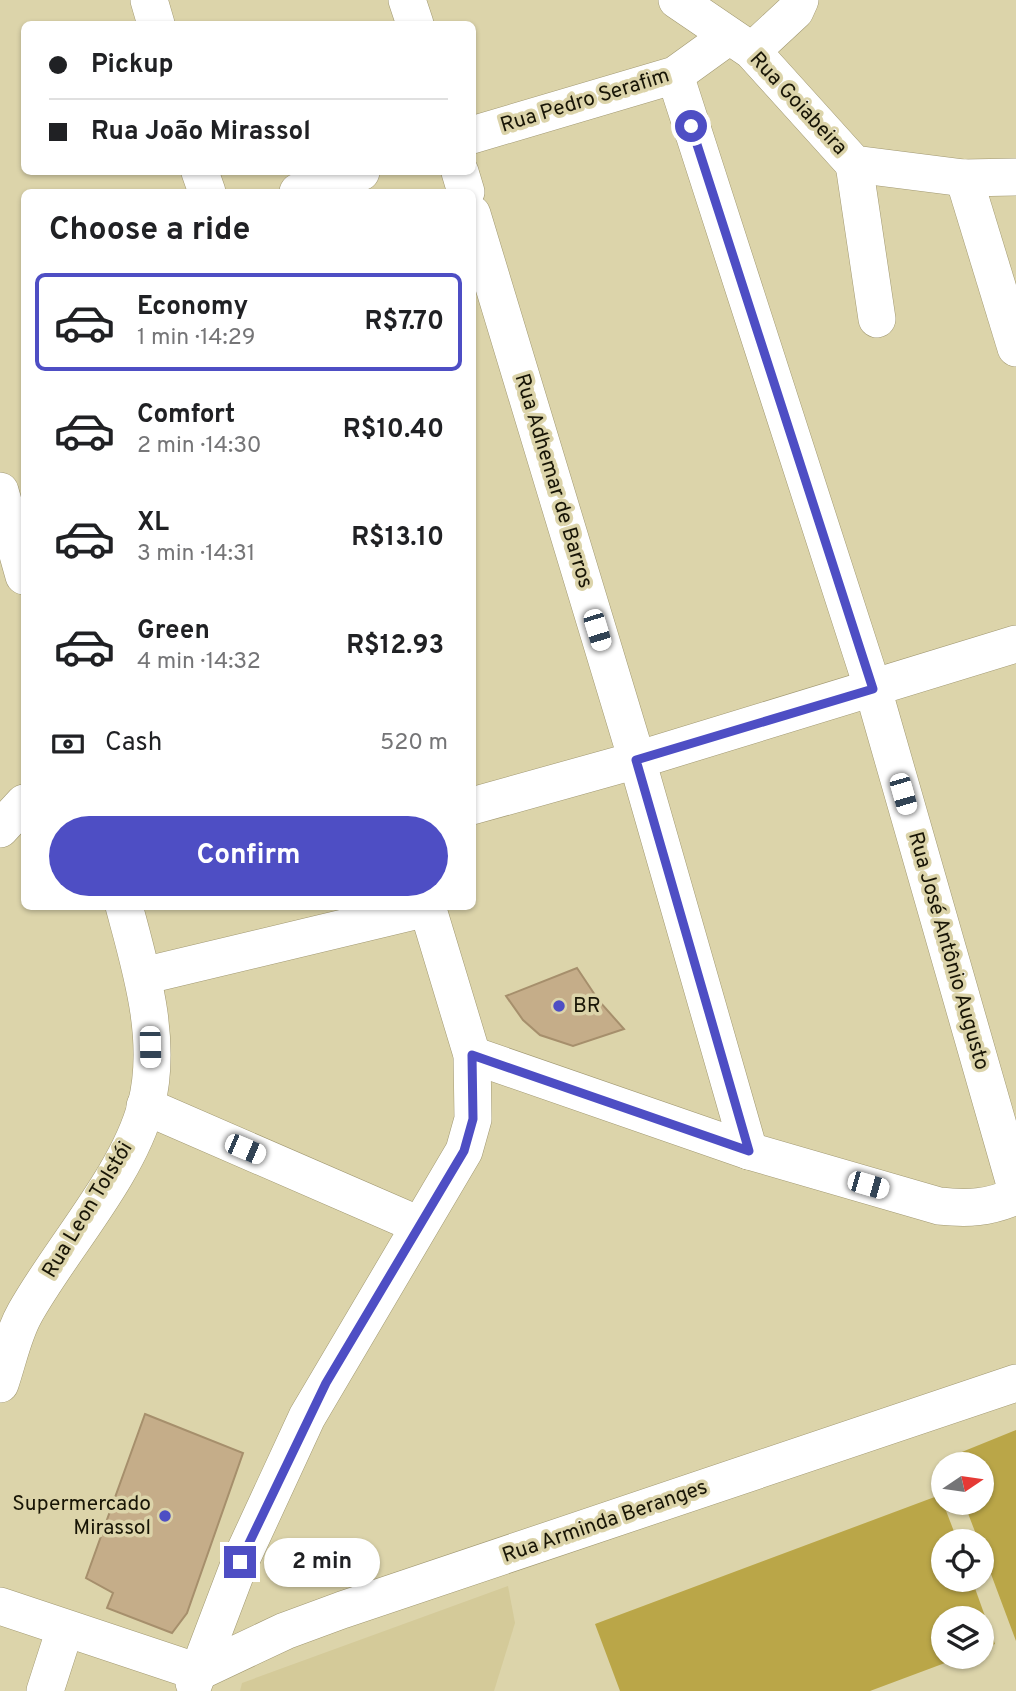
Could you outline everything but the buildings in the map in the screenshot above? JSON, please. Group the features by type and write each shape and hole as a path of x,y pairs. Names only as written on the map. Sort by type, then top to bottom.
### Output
{"street":[{"path":"149,0 155,21"},
{"path":"407,0 414,21"},
{"name":"Rua Goiabeira","path":"677,0 740,43 854,164 964,178 1016,177"},
{"name":"Rua Pedro Serafim","path":"476,134 675,75 740,43 795,10 800,0"},
{"name":"Rua José Antônio Augusto","path":"675,75 873,689 1016,1188"},
{"path":"854,164 877,318"},
{"path":"307,189 352,175"},
{"path":"964,178 1016,348"},
{"name":"Rua Adhemar de Barros","path":"476,227 636,760 749,1151"},
{"path":"0,491 21,565"},
{"path":"476,805 636,760 1016,644"},
{"path":"0,828 21,806"},
{"name":"Rua Leon Tolstói","path":"0,1384 12,1312 127,1153 145,1106 150,1059 143,976 125,910"},
{"path":"143,976 415,910"},
{"path":"0,1606 195,1681 240,1562 307,1417 464,1151 473,1119 472,1055 428,910"},
{"path":"472,1055 749,1151 939,1206 982,1208 1016,1196"},
{"path":"145,1106 419,1225"},
{"name":"Rua Arminda Beranges","path":"195,1681 285,1631 342,1610 1016,1383"},
{"path":"45,1691 65,1629"}],"shaded area":[{"path":"1016,1430 1016,1641 994,1582 994,1529 974,1529 969,1516 994,1516 994,1452 962,1452"},
{"path":"931,1498 931,1516 948,1516 953,1529 931,1529 931,1592 976,1592 981,1606 931,1606 931,1668 870,1691 620,1691 595,1624"},
{"path":"508,1586 515,1623 494,1691 240,1691 242,1683"}],"place":[{"name":"BR","path":"559,1006"},
{"name":"Supermercado Mirassol","path":"165,1516"}],"route":[{"path":"240,1562 307,1417 464,1151 473,1119 472,1055 749,1151 636,760 873,689 691,126"}]}
